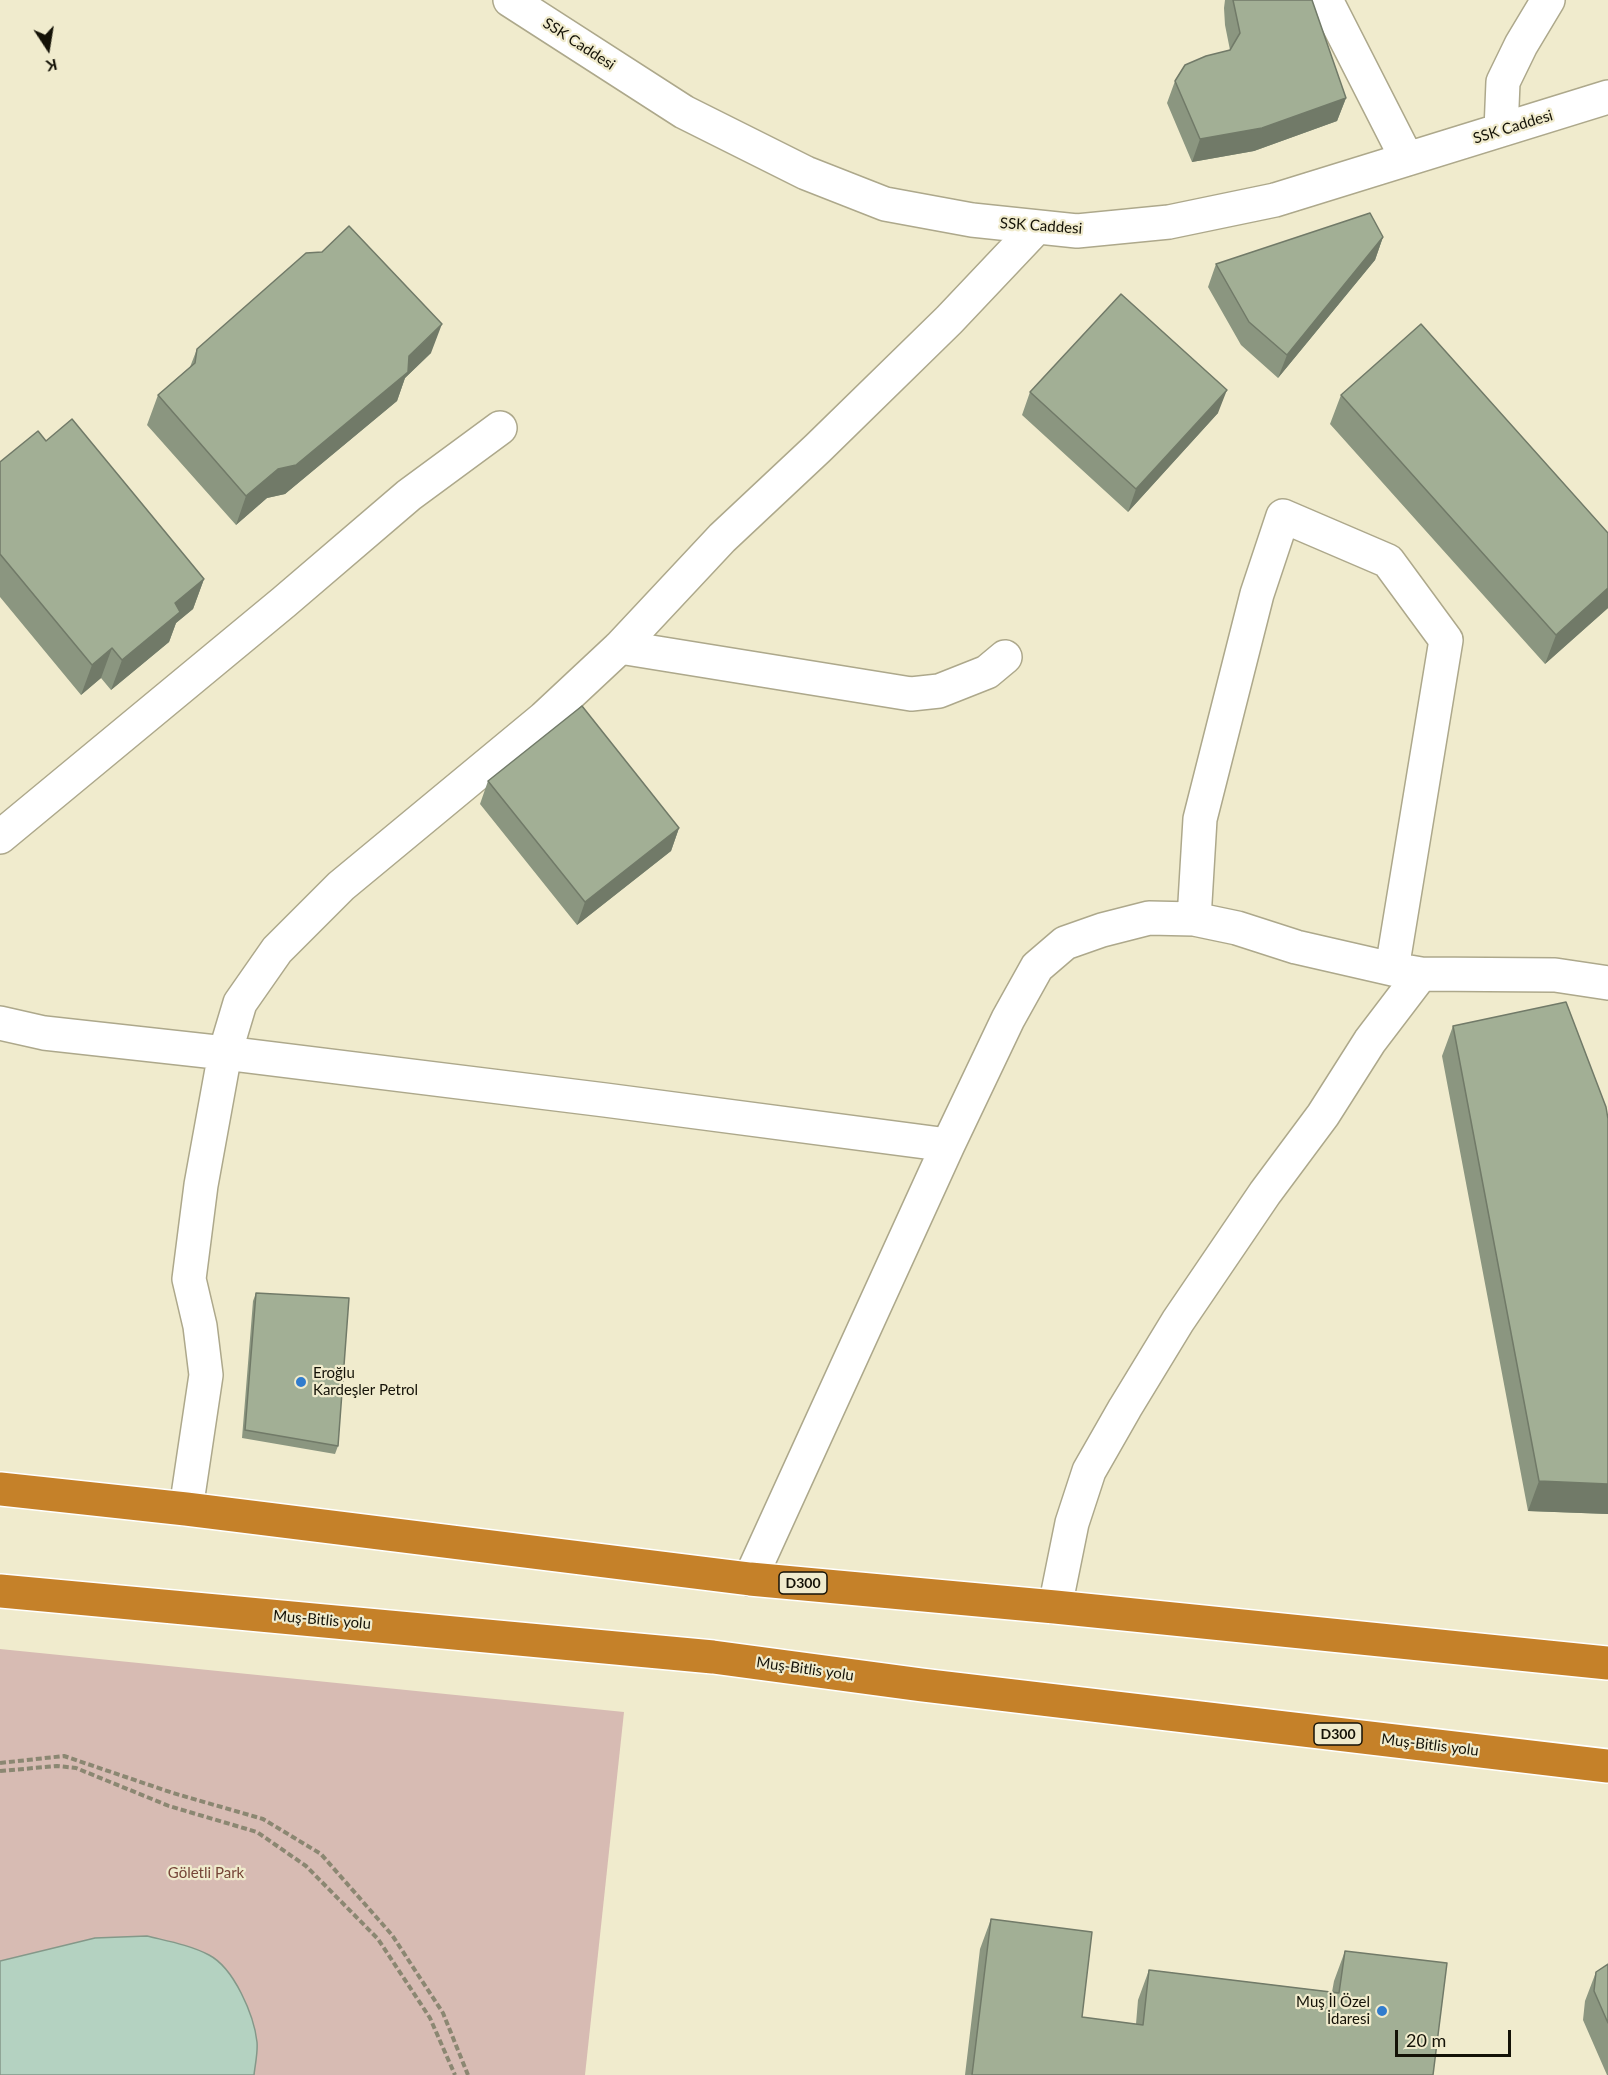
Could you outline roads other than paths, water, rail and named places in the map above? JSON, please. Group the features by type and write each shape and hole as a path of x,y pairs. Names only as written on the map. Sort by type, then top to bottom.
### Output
{"highway":[{"name":"D300","path":"0,1489 186,1509 750,1578 1608,1663"},
{"name":"Muş-Bitlis yolu","path":"0,1591 713,1657 922,1685 1608,1766"}],"street":[{"name":"SSK Caddesi","path":"510,0 684,112 806,173 885,204 972,220 1077,231 1169,222 1275,200 1608,97"},
{"path":"1326,0 1407,159"},
{"path":"1501,130 1503,82 1521,45 1548,0"},
{"path":"186,1509 206,1375 200,1326 189,1279 201,1185 225,1053 240,1003 278,950 341,886 544,718 620,647 722,538 949,320 1037,227"},
{"path":"0,837 284,602 409,495 500,428"},
{"path":"1055,1607 1072,1523 1089,1471 1178,1321 1265,1193 1323,1115 1370,1041 1406,971 1446,640 1388,561 1283,516 1257,594 1200,819 1194,919"},
{"path":"620,647 911,694 939,691 987,672 1005,657"},
{"path":"750,1578 1008,1019 1037,967 1065,943 1102,930 1149,918 1194,919 1237,928 1296,947 1406,971 1555,975 1608,983"},
{"path":"0,1023 44,1033 617,1101 948,1145"}],"place":[{"name":"Eroğlu Kardeşler Petrol","path":"301,1382"},
{"name":"Muş İl Özel İdaresi","path":"1382,2011"}],"park label":[{"name":"Göletli Park","path":"206,1873"}]}
